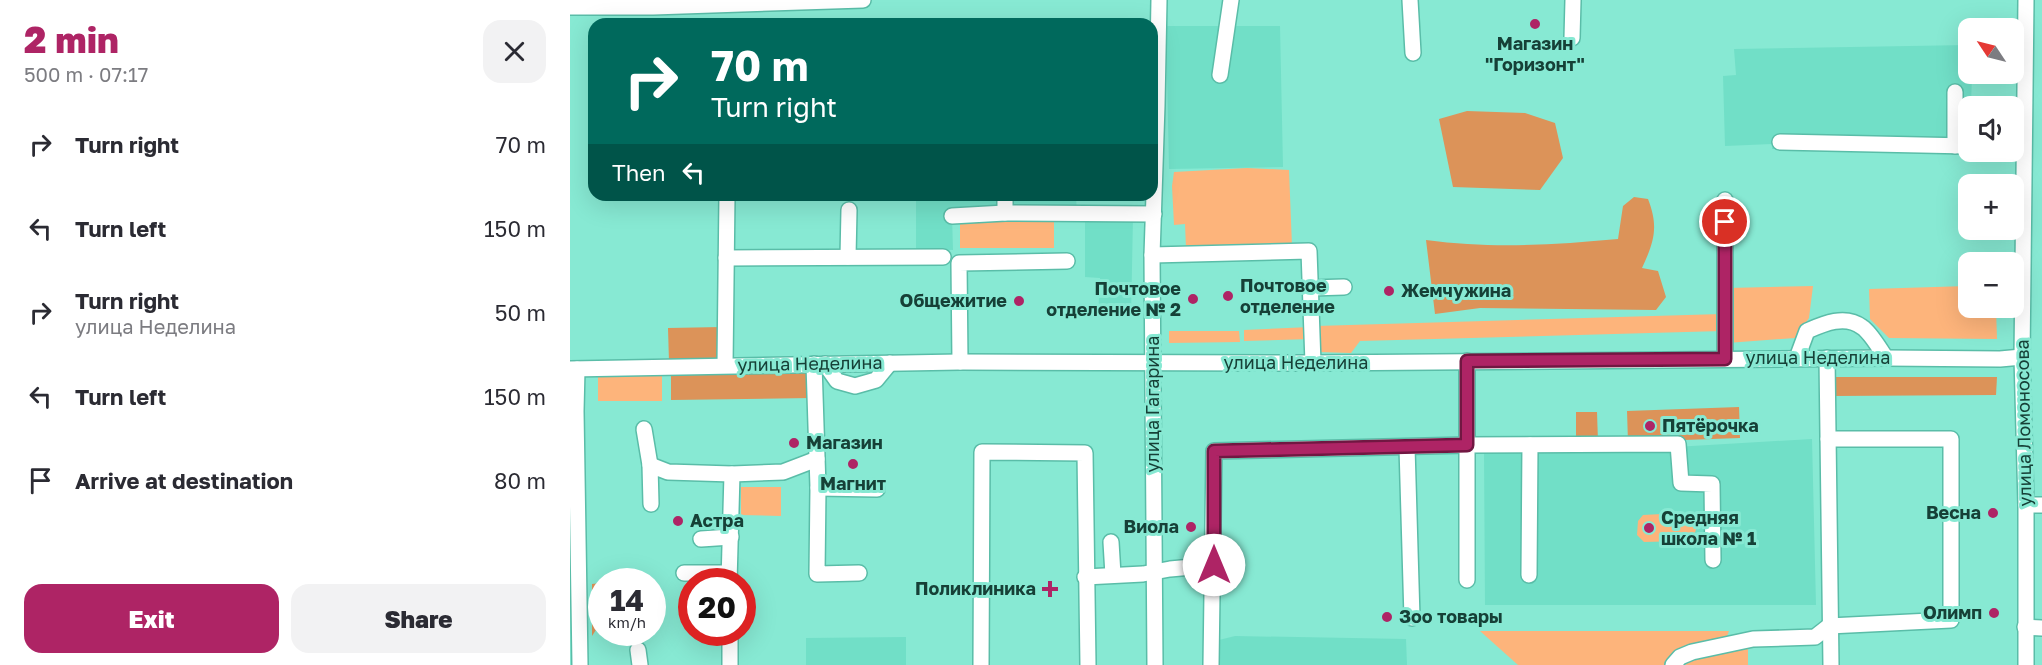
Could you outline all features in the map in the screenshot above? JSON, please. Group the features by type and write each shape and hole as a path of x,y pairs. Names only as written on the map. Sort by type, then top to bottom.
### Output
{"street":[{"path":"578,5 863,0"},
{"name":"улица Гагарина","path":"1158,26 1159,0"},
{"path":"1220,75 1231,0"},
{"path":"1410,0 1413,53"},
{"path":"1572,38 1573,0"},
{"name":"улица Ломоносова","path":"2021,96 2026,0"},
{"path":"1955,92 1958,115"},
{"path":"1780,142 1958,146"},
{"name":"улица Ломоносова","path":"2019,162 2026,505 2026,665"},
{"path":"1725,200 1725,359"},
{"path":"725,365 727,201"},
{"path":"1005,201 1005,213"},
{"name":"улица Гагарина","path":"1154,201 1152,255 1155,665"},
{"path":"848,257 849,210"},
{"path":"952,216 1005,213 1154,214"},
{"path":"1152,255 1309,251 1313,363"},
{"path":"726,258 943,257"},
{"path":"960,362 958,263 1067,261"},
{"path":"1311,288 1344,288"},
{"path":"1797,358 1807,331 1827,322 1836,321 1852,322 1863,327 1886,357"},
{"name":"улица Неделина","path":"574,369 960,362 1153,364 1886,357 2000,359 2022,357"},
{"path":"1827,358 1831,665"},
{"path":"1467,361 1467,580"},
{"path":"820,364 837,381 855,386 876,380 890,363"},
{"path":"820,364 817,574 859,573"},
{"path":"574,369 580,665"},
{"path":"644,429 650,465 651,504"},
{"path":"1673,665 1680,657 1692,652 1753,639 1815,637 1829,626 1951,620 1950,440 1828,439"},
{"path":"1211,665 1214,451 1467,445 1678,444 1681,483 1712,484 1713,560"},
{"path":"1529,575 1530,445"},
{"path":"1407,447 1412,618"},
{"path":"981,665 982,452 1085,453 1088,665"},
{"path":"650,465 668,472 732,474 783,472 817,459"},
{"path":"729,568 732,474"},
{"path":"818,488 877,489"},
{"path":"2026,505 2042,505"},
{"path":"701,539 730,537"},
{"path":"1111,542 1113,575"},
{"path":"1085,577 1143,574 1214,565"},
{"path":"2025,627 2042,628"},
{"path":"730,646 730,665"}],"shaded area":[{"path":"1166,26 1280,26 1283,167 1169,169"},
{"path":"1958,45 1958,84 1972,84 1971,96 1958,96 1958,152 1772,149 1772,144 1725,146 1723,76 1736,75 1734,49"},
{"path":"1467,111 1525,113 1555,123 1563,158 1540,190 1453,187 1439,119"},
{"path":"1247,168 1289,170 1292,246 1186,248 1185,224 1174,225 1172,186 1174,172"},
{"path":"1634,197 1648,199 1653,218 1654,234 1642,268 1658,271 1666,297 1656,310 1480,308 1435,314 1426,240 1522,245 1618,239 1623,206"},
{"path":"916,201 1076,201 1077,215 952,216 953,250 916,249"},
{"path":"1085,216 1133,217 1131,318 1098,317 1100,278 1085,277"},
{"path":"960,219 1054,219 1054,248 960,248"},
{"path":"1813,286 1809,318 1795,338 1727,343 1728,288"},
{"path":"1958,286 1958,318 1996,318 1997,339 1889,338 1870,319 1869,289"},
{"path":"1722,314 1722,331 1360,341 1351,353 1317,352 1316,326"},
{"path":"722,327 721,361 669,362 668,328"},
{"path":"1311,327 1311,339 1244,341 1244,330"},
{"path":"1169,331 1239,331 1240,342 1169,343"},
{"path":"810,368 811,398 671,400 671,371"},
{"path":"598,373 662,373 662,401 598,401"},
{"path":"1832,377 1997,377 1996,395 1833,396"},
{"path":"1739,407 1740,438 1628,442 1627,411"},
{"path":"1576,412 1597,412 1598,442 1576,442"},
{"name":"Средняя школа № 1","path":"1812,439 1816,605 1485,605 1484,451 1675,447"},
{"path":"741,487 781,487 781,516 741,515"},
{"path":"1681,513 1695,518 1697,526 1694,536 1684,541 1644,542 1637,535 1638,521 1643,515"},
{"path":"1480,631 1729,631 1726,639 1668,665 1518,665"},
{"path":"1235,636 1406,639 1407,665 1220,665 1219,640"},
{"path":"906,637 906,665 806,665 806,638"},
{"path":"1748,647 1748,665 1685,665 1707,654"}],"place":[{"name":"Магазин \"Горизонт\"","path":"1535,24"},
{"name":"Жемчужина","path":"1389,291"},
{"name":"Почтовое отделение","path":"1228,296"},
{"name":"Почтовое отделение № 2","path":"1193,299"},
{"name":"Общежитие","path":"1019,301"},
{"name":"Пятёрочка","path":"1650,426"},
{"name":"Магазин","path":"794,443"},
{"name":"Магнит","path":"853,464"},
{"name":"Весна","path":"1993,513"},
{"name":"Астра","path":"678,521"},
{"name":"Виола","path":"1191,527"},
{"name":"Средняя школа № 1","path":"1649,528"},
{"name":"Поликлиника","path":"1050,589"},
{"name":"Олимп","path":"1994,613"},
{"name":"Зоо товары","path":"1387,617"}],"route":[{"path":"1214,565 1214,451 1467,445 1467,361 1725,359 1725,222"}]}
